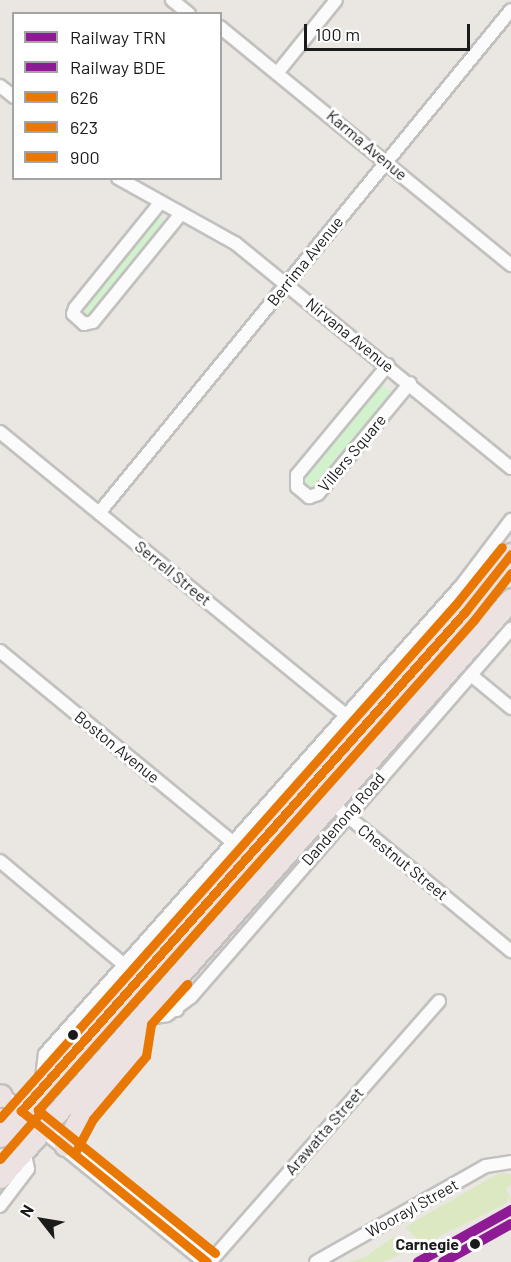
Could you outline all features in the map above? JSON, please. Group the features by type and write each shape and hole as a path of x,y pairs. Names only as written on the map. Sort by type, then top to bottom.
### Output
{"highway":[{"path":"0,1136 41,1090 132,971 303,779 511,554"},
{"path":"0,1177 178,976 339,809 511,598"},
{"path":"65,1145 83,1112 136,1050 140,1019"}],"street":[{"path":"172,0 187,12"},
{"path":"278,72 336,0"},
{"name":"Berrima Avenue","path":"99,513 511,10"},
{"name":"Karma Avenue","path":"222,29 387,161 511,265"},
{"path":"0,86 12,95"},
{"name":"Nirvana Avenue","path":"121,180 180,215 235,243 388,365 511,468"},
{"path":"160,203 75,308 73,314 84,324 93,322 180,215"},
{"name":"Villers Square","path":"388,365 297,475 297,487 309,497 318,494 410,383"},
{"name":"Serrell Street","path":"0,432 346,715"},
{"path":"0,861 132,971 234,843 303,779 346,715 461,586 511,520"},
{"name":"Dandenong Road","path":"177,1010 339,809 471,675 511,629"},
{"name":"Boston Avenue","path":"0,651 234,843"},
{"path":"471,675 511,708"},
{"name":"Chestnut Street","path":"303,779 511,951"},
{"path":"140,1019 160,1017 177,1010 182,989 178,976"},
{"name":"Arawatta Street","path":"208,1262 439,1001"},
{"path":"0,1095 208,1262"},
{"path":"0,1206 28,1169 24,1150"},
{"name":"Woorayl Street","path":"315,1262 486,1166 511,1162"}],"green space":[{"path":"156,215 169,223 89,319 79,315 80,307"},
{"path":"381,380 386,389 396,393 318,488 309,489 302,478"},
{"path":"499,1173 511,1174 511,1185 506,1188 511,1201 508,1197 507,1203 430,1241 418,1240 405,1227"},
{"path":"395,1236 402,1237 414,1249 382,1262 349,1262 365,1257"}],"rail line":[{"name":"TRN","path":"418,1262 511,1210"},
{"name":"BDE","path":"443,1262 511,1224"}],"transit line":[{"name":"900","path":"0,1118 456,604 502,547"},
{"name":"626","path":"207,1262 21,1111 465,612 511,554"},
{"name":"623","path":"215,1253 38,1110 474,620 511,573"},
{"name":"623","path":"76,1151 93,1119 146,1056 151,1024 187,984"},
{"name":"900","path":"0,1159 41,1112"}],"place":[{"name":"Carnegie","path":"475,1244"}]}
